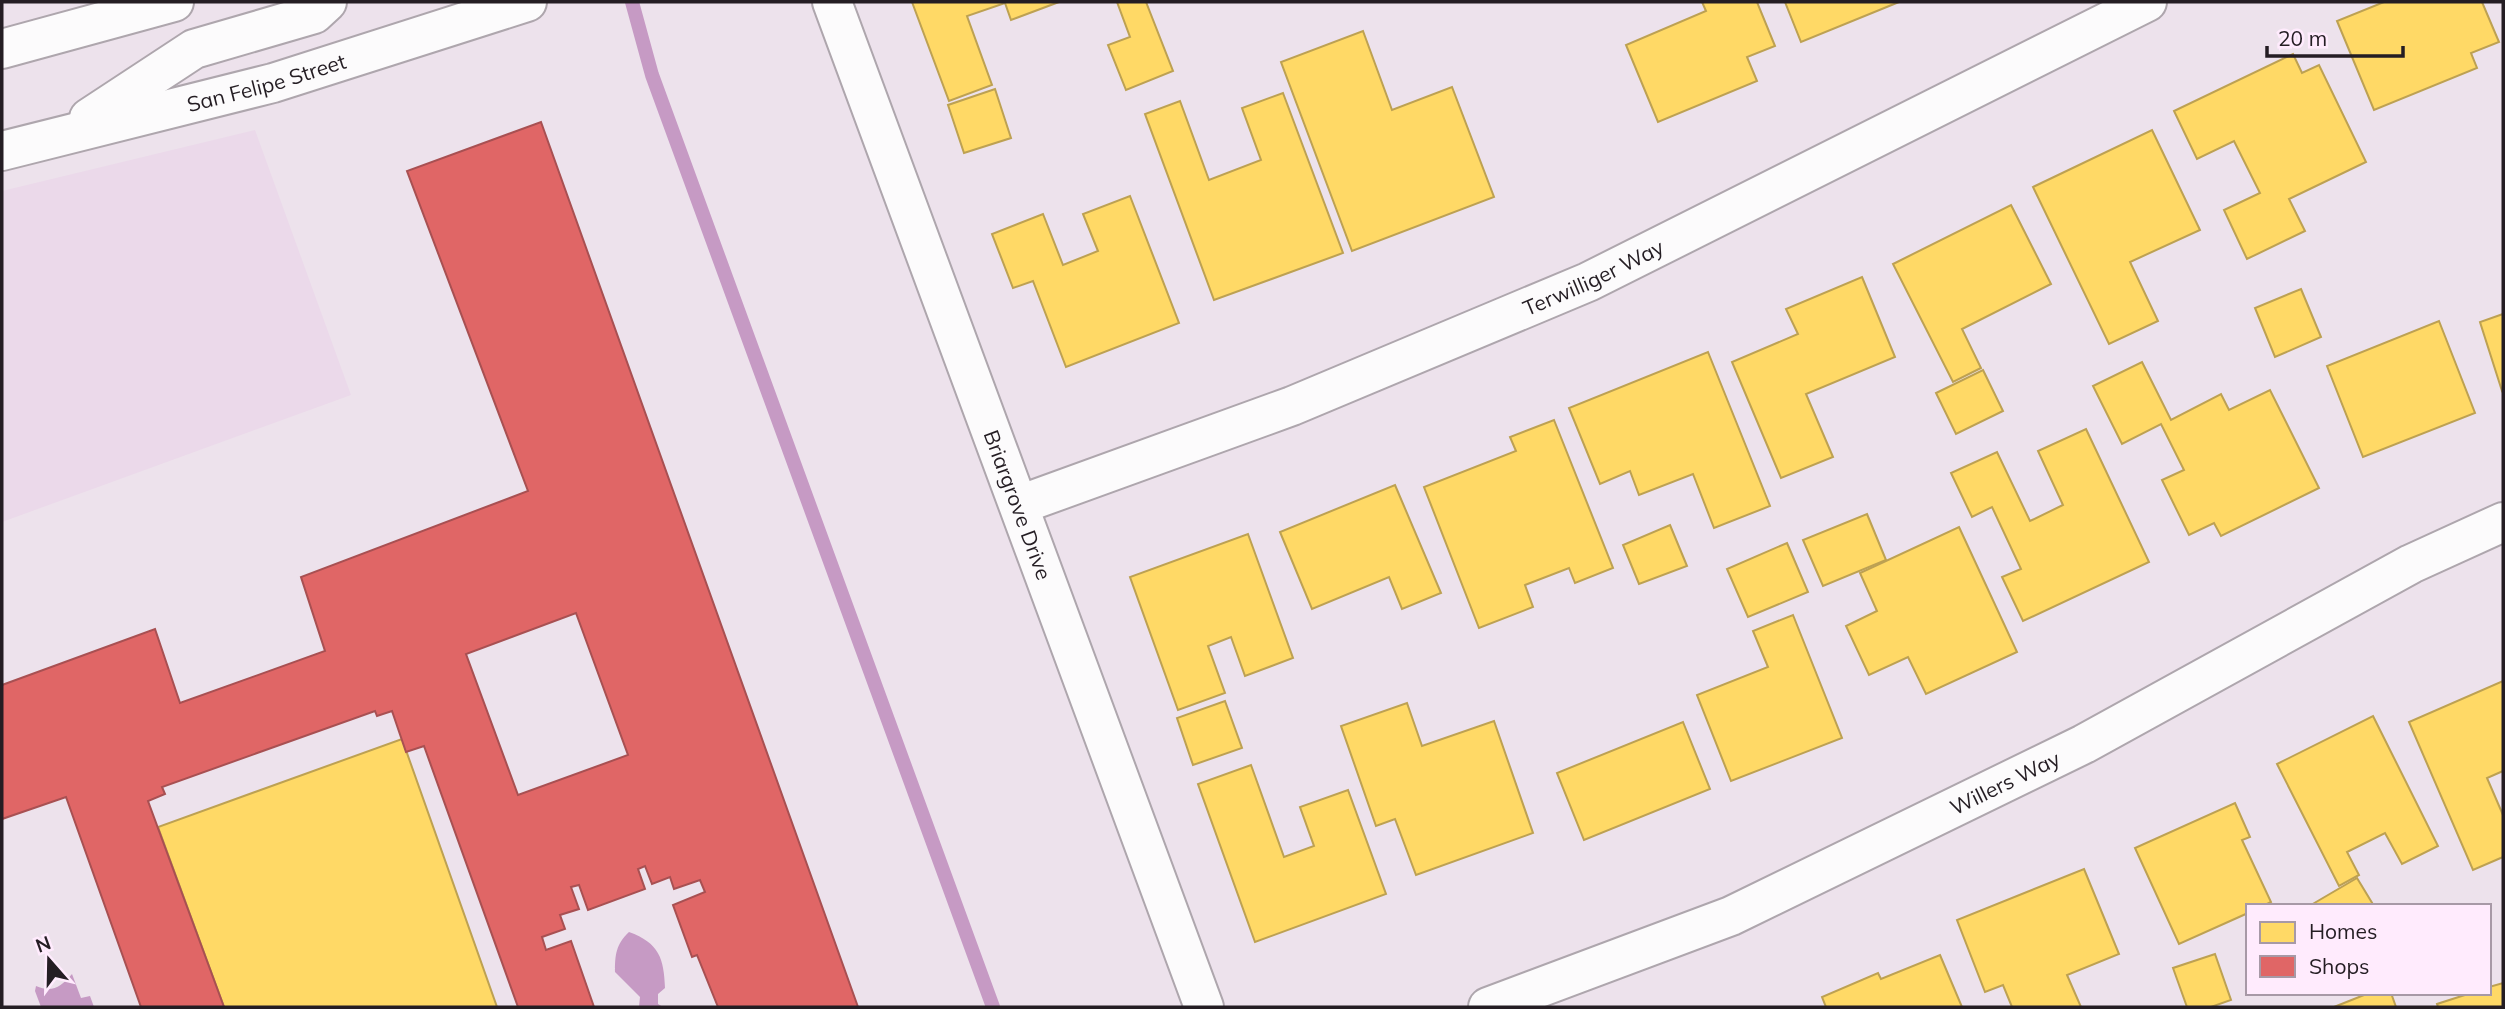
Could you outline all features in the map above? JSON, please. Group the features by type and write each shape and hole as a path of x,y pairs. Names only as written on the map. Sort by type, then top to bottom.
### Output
{"street":[{"path":"2,49 174,2"},
{"path":"64,135 194,49 314,15 327,2"},
{"name":"San Felipe Street","path":"2,150 273,83 527,2"},
{"name":"Briargrove Drive","path":"832,2 1204,1007"},
{"name":"Terwilliger Way","path":"1018,505 1292,406 1588,282 2147,2"},
{"name":"Willers Way","path":"1488,1007 1731,916 2084,744 2411,564 2503,522"}],"shaded area":[{"path":"255,130 351,395 2,522 2,191"},
{"path":"629,932 647,941 658,953 665,988 658,994 658,1004 663,1007 639,1007 640,997 615,972 617,950"},
{"path":"72,974 81,998 90,996 94,1007 41,1007 35,991 36,986 56,988"}],"building: Homes":[{"path":"912,2 1059,2 1011,20 1005,3 967,16 992,85 949,101"},
{"path":"1117,2 1146,2 1173,71 1126,90 1108,45 1130,37"},
{"path":"1702,2 1757,2 1775,46 1747,57 1757,81 1658,122 1626,45 1706,11"},
{"path":"1785,2 1899,2 1801,42"},
{"path":"2384,2 2482,2 2499,42 2471,53 2477,68 2374,110 2337,21"},
{"path":"1363,31 1392,110 1452,87 1494,197 1352,251 1281,62"},
{"path":"2293,54 2302,73 2319,65 2366,162 2289,199 2305,231 2247,259 2224,210 2260,193 2234,141 2197,159 2174,111"},
{"path":"995,89 1011,138 964,153 948,105"},
{"path":"1283,93 1343,253 1214,300 1145,114 1180,101 1209,180 1261,160 1242,108"},
{"path":"2152,130 2200,230 2130,262 2158,321 2109,344 2033,187"},
{"path":"1130,196 1179,323 1066,367 1033,281 1013,288 992,234 1043,214 1063,265 1098,251 1083,214"},
{"path":"2011,205 2051,284 1962,329 1981,368 1953,382 1893,264"},
{"path":"1862,277 1895,357 1806,394 1833,457 1781,478 1732,362 1798,334 1786,309"},
{"path":"2301,289 2321,337 2275,357 2255,308"},
{"path":"2503,314 2503,390 2502,391 2480,322"},
{"path":"2439,321 2475,413 2363,457 2327,366"},
{"path":"1708,352 1770,506 1714,528 1693,474 1639,495 1630,471 1600,484 1569,408"},
{"path":"2142,362 2171,420 2221,394 2229,410 2270,390 2319,488 2221,536 2214,523 2189,535 2162,480 2184,470 2161,424 2122,444 2093,386"},
{"path":"1983,370 2003,411 1956,434 1936,393"},
{"path":"1554,420 1613,568 1575,583 1569,568 1525,585 1533,607 1479,628 1424,487 1516,451 1510,437"},
{"path":"2086,429 2149,562 2023,621 2002,577 2021,569 1992,507 1972,517 1951,473 1997,452 2030,521 2063,505 2038,451"},
{"path":"1395,485 1441,593 1402,609 1389,577 1312,609 1280,532"},
{"path":"1867,514 1886,560 1823,586 1803,540"},
{"path":"1670,525 1687,566 1639,584 1623,545"},
{"path":"1959,527 2017,652 1926,694 1908,657 1869,675 1846,626 1877,611 1860,573"},
{"path":"1248,534 1293,658 1245,676 1231,637 1208,646 1225,693 1178,710 1130,577"},
{"path":"1787,543 1808,592 1748,617 1727,569"},
{"path":"1793,615 1842,738 1731,781 1697,695 1768,667 1753,631"},
{"path":"2503,681 2503,771 2487,778 2503,815 2503,857 2473,870 2409,722"},
{"path":"1225,701 1242,748 1193,765 1177,718"},
{"path":"1407,703 1422,746 1494,721 1533,833 1416,875 1395,819 1376,826 1341,726"},
{"path":"2373,716 2438,846 2402,864 2385,833 2347,852 2359,875 2339,886 2277,764"},
{"path":"1683,722 1710,789 1584,840 1557,773"},
{"path":"402,739 497,1007 224,1007 158,827"},
{"path":"1251,765 1284,857 1314,846 1300,807 1348,790 1386,894 1255,942 1198,784"},
{"path":"2235,803 2250,837 2242,840 2271,902 2246,904 2246,914 2179,944 2135,848"},
{"path":"2084,869 2119,954 2067,975 2081,1007 2012,1007 2003,985 1985,992 1957,920"},
{"path":"2357,878 2373,904 2313,904"},
{"path":"2215,954 2231,1000 2211,1007 2187,1007 2173,968"},
{"path":"1940,955 1962,1007 1826,1007 1822,997 1878,973 1881,979"},
{"path":"2503,983 2503,1007 2438,1007 2437,1004 2465,995 2491,995 2491,986"},
{"path":"2364,995 2392,995 2396,1007 2334,1007"}],"building: Shops":[{"path":"541,122 858,1007 718,1007 697,955 692,957 673,905 705,892 700,880 674,889 670,877 652,884 645,866 638,869 645,889 588,910 579,885 571,887 579,909 560,915 565,929 542,937 546,950 571,941 594,1007 518,1007 424,746 406,752 392,711 377,716 375,711 162,787 165,794 148,801 224,1007 141,1007 66,797 2,819 2,685 155,629 180,703 325,651 301,577 528,491 407,171","holes":["576,613 628,755 518,795 466,654"]}],"waterway":[{"path":"632,2 652,75 993,1007"}]}
